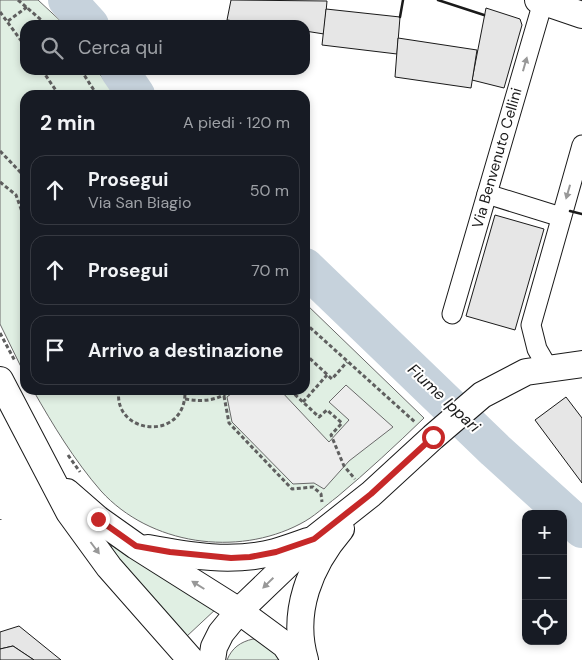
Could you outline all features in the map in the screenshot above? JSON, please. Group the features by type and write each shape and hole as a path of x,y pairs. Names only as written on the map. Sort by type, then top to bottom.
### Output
{"main road":[{"path":"540,1 582,15"},
{"path":"212,660 214,647 221,633 240,611 365,489 427,432 482,395 526,372 548,368 580,368"},
{"path":"8,373 50,477 69,512 109,567 191,660"},
{"path":"50,477 98,519 136,546 240,611 285,645 295,660"},
{"path":"305,660 301,632 301,608 307,585 329,543 365,489"},
{"path":"136,546 179,554 231,558 250,557 276,552 314,539"}],"street":[{"name":"Via Benvenuto Cellini","path":"452,314 540,1"},
{"path":"548,368 537,350 532,326 582,145"},
{"path":"487,194 561,217"}],"path":[{"path":"18,0 41,20"},
{"path":"8,21 27,7"},
{"path":"0,12 20,39"},
{"path":"45,75 56,90"},
{"path":"84,75 94,90"},
{"path":"0,151 20,172"},
{"path":"0,182 16,195 20,204"},
{"path":"310,328 427,432"},
{"path":"0,333 8,373"},
{"path":"310,359 332,379 347,362"},
{"path":"310,394 328,375"},
{"path":"119,395 120,404 125,414 133,422 143,427 154,428 165,425 175,419 182,410 185,395"},
{"path":"295,395 320,417 327,410 342,423 331,435 344,466 365,489"},
{"path":"303,402 309,395"},
{"path":"185,399 211,400 224,396 229,423 292,489 313,487 321,494 323,507"},
{"path":"66,452 85,479"}],"green space":[{"path":"0,0 38,0 60,20 20,20 20,75 101,75 111,90 20,90 20,365 0,324"},
{"path":"310,308 424,418 337,497 310,518 275,534 249,540 222,542 195,540 169,534 144,524 121,509 91,479 36,395 310,395"},
{"path":"111,545 217,608 186,637 112,552"},
{"path":"253,639 262,640 282,660 227,660 237,646"}],"shaded area":[{"path":"346,385 393,427 349,461 324,489 314,483 293,484 232,422 227,397 230,395 285,395 329,442 349,420 329,402"}],"building":[{"path":"231,0 327,1 324,34 310,32 310,20 227,20"},
{"path":"486,8 520,19 522,25 504,88 472,80"},
{"path":"326,9 400,17 397,54 322,45"},
{"path":"398,38 477,50 471,88 395,77"},
{"path":"495,215 544,229 515,330 466,316"},
{"path":"566,397 582,418 582,483 535,420"},
{"path":"19,626 61,660 34,660 13,646 0,649 0,632"},
{"path":"13,646 34,660 0,660 0,649"}],"waterway":[{"name":"Fiume Ippari","path":"67,0 85,20"},
{"name":"Fiume Ippari","path":"122,75 133,90"},
{"name":"Fiume Ippari","path":"310,272 495,450 582,529"}],"wall":[{"path":"400,17 403,0"},
{"path":"438,0 484,15"},
{"path":"570,211 582,214"}],"route":[{"path":"98,519 136,546 208,557 231,558 250,557 276,552 314,539 371,494 433,437"}]}
